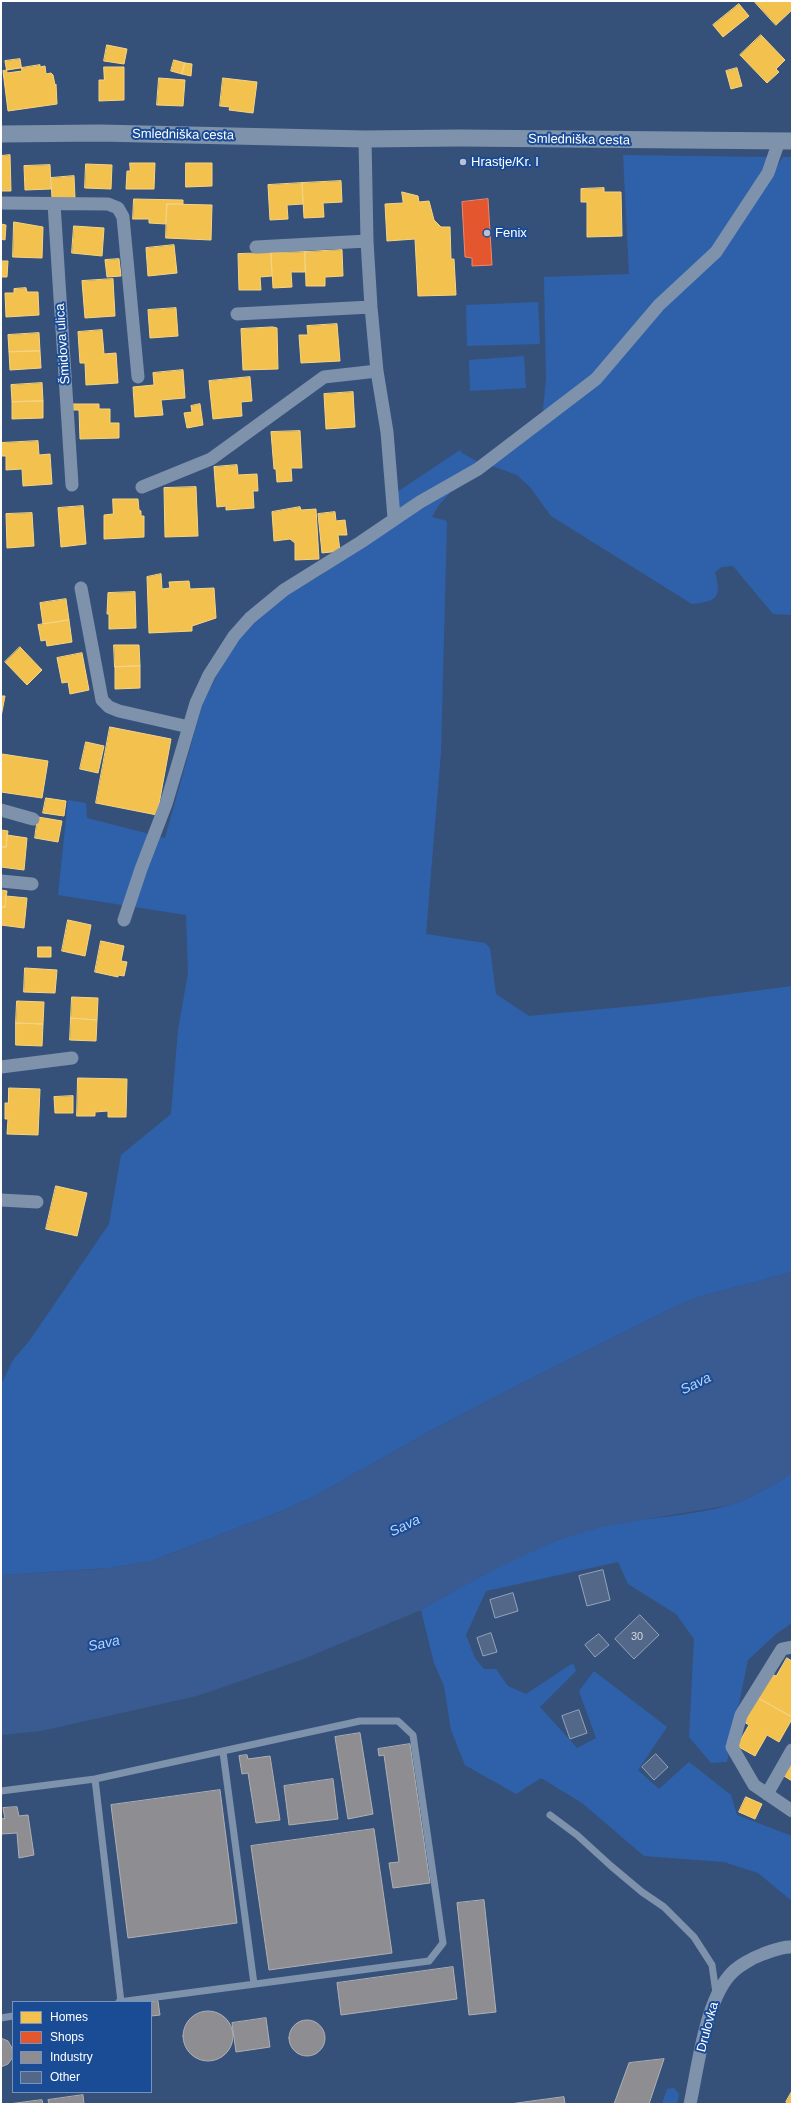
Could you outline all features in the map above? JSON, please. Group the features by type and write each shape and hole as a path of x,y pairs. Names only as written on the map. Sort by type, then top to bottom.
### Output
{"street":[{"name":"Smledniška cesta","path":"1,134 100,133 365,139 459,138 786,141"},
{"path":"365,139 367,241 371,307 377,371 387,432 394,518"},
{"path":"124,920 143,862 166,804 196,703 209,675 234,636 250,618 284,590 361,542 394,518 478,468 596,379 659,305 716,252 768,174 786,141"},
{"path":"1,203 108,204 118,208 123,217 138,377"},
{"name":"Šmidova ulica","path":"54,204 72,485"},
{"path":"256,247 367,241"},
{"path":"237,314 371,307"},
{"path":"142,487 211,459 324,377 377,371"},
{"path":"81,588 102,700 109,707 119,711 189,727"},
{"path":"1,810 33,819"},
{"path":"1,881 32,884"},
{"path":"1,1067 72,1058"},
{"path":"1,1200 37,1202"},
{"path":"792,1647 782,1649 741,1715 732,1747 754,1785 792,1811"},
{"path":"767,1794 792,1750"},
{"name":"Drulovka","path":"690,2104 702,2047 716,1995 730,1974 756,1957 783,1946 792,1947"}],"lane":[{"path":"1,1791 95,1779 360,1721 398,1721 414,1734 442,1943 429,1961 127,2001"},
{"path":"223,1752 254,1984"},
{"path":"95,1779 120,2001"},
{"path":"550,1815 577,1835 642,1892 664,1906 694,1937 712,1964 716,1995"},
{"path":"1,2018 12,2016"}],"shaded area":[{"path":"623,155 767,157 765,169 713,250 600,368 560,401 543,411 546,378 544,277 629,274"},
{"path":"783,157 792,157 792,615 773,614 733,566 722,567 715,572 718,588 716,597 707,601 692,604 551,516 530,487 517,475 492,466 639,334 718,255"},
{"path":"538,302 540,344 467,346 466,305"},
{"path":"524,356 526,388 470,391 469,360"},
{"path":"460,450 462,453 478,462 438,506 432,517 447,521 441,752 426,934 485,943 490,948 496,994 529,1016 656,1004 792,986 792,1272 698,1297 676,1306 543,1372 430,1431 313,1497 274,1514 151,1561 110,1568 1,1575 1,1385 13,1360 30,1340 109,1224 121,1155 171,1114 178,1030 188,973 186,915 58,895 68,800 86,803 87,818 165,838 203,702 232,647 275,601 318,577 392,523 397,492"},
{"path":"792,1473 792,1623 776,1634 748,1660 727,1762 711,1763 689,1737 694,1639 676,1614 628,1584 618,1562 486,1591 466,1635 475,1658 484,1669 496,1669 508,1686 526,1694 573,1663 576,1671 540,1707 577,1748 596,1738 579,1691 594,1671 667,1727 638,1770 659,1789 689,1762 731,1795 737,1815 792,1836 792,1901 758,1873 724,1862 644,1856 582,1803 541,1778 516,1794 465,1765 451,1730 444,1686 434,1663 421,1610 510,1561 557,1541 605,1526 684,1515 730,1505 762,1491"},
{"path":"674,2088 679,2094 677,2104 662,2104 667,2089"}],"water":[{"name":"Sava","path":"792,1272 792,1473 770,1487 731,1505 605,1526 558,1540 487,1573 421,1610 301,1660 197,1696 41,1731 1,1735 1,1575 110,1568 151,1561 274,1514 313,1497 430,1431 543,1372 676,1306 698,1297"}],"building: Homes":[{"path":"754,1 792,1 792,10 776,25"},
{"path":"739,4 749,16 723,37 713,25"},
{"path":"761,35 785,60 776,69 779,72 767,83 740,55"},
{"path":"107,45 127,49 124,64 104,61"},
{"path":"20,59 22,71 7,73 5,61"},
{"path":"174,60 185,63 182,74 171,71"},
{"path":"185,63 192,64 191,76 182,74"},
{"path":"40,65 40,67 45,66 46,74 51,73 53,75 55,85 56,84 57,104 8,111 3,71"},
{"path":"104,67 124,67 124,100 99,101 99,80 104,80"},
{"path":"737,68 742,86 731,89 726,71"},
{"path":"159,78 185,80 183,106 157,105"},
{"path":"223,78 257,82 253,113 229,110 230,107 220,106"},
{"path":"10,155 11,191 1,191 1,156"},
{"path":"130,163 155,163 154,189 126,189 127,171 130,171"},
{"path":"186,163 212,163 212,186 186,187"},
{"path":"86,164 112,165 111,189 85,188"},
{"path":"50,165 51,189 25,190 24,166"},
{"path":"74,176 75,198 52,199 51,178"},
{"path":"341,181 342,202 323,203 324,217 304,218 302,183"},
{"path":"302,183 303,204 287,205 288,219 270,220 268,185"},
{"path":"604,188 604,192 621,192 622,236 587,237 587,202 581,202 581,189"},
{"path":"402,192 418,196 419,202 429,201 434,220 441,227 450,227 451,259 454,259 456,295 418,296 415,239 387,241 385,204 403,203"},
{"path":"134,199 183,200 183,204 167,204 166,224 149,223 149,219 133,219"},
{"path":"167,204 212,205 211,240 166,238"},
{"path":"14,222 43,227 42,258 13,257"},
{"path":"1,224 6,225 5,240 1,239"},
{"path":"74,226 104,228 102,256 72,253"},
{"path":"174,245 177,273 148,276 146,248"},
{"path":"342,250 343,276 325,277 325,286 306,286 305,252"},
{"path":"305,252 305,272 291,272 292,287 273,288 271,253"},
{"path":"271,253 272,276 260,277 261,290 239,290 238,254"},
{"path":"119,259 121,276 107,277 105,260"},
{"path":"1,261 8,261 7,277 1,277"},
{"path":"113,279 115,316 85,318 82,281"},
{"path":"26,288 27,292 38,292 39,315 6,317 5,293 14,293 14,289"},
{"path":"176,308 178,336 150,338 148,310"},
{"path":"337,324 340,361 301,363 299,335 308,335 307,326"},
{"path":"277,328 278,369 243,370 241,329"},
{"path":"102,330 104,354 116,353 118,383 86,385 85,363 80,363 78,332"},
{"path":"39,333 40,351 9,352 8,335"},
{"path":"40,351 41,368 10,370 9,352"},
{"path":"183,370 185,398 161,400 163,415 135,417 133,387 154,385 153,373"},
{"path":"250,377 252,401 241,402 242,416 213,419 209,381"},
{"path":"42,383 43,401 12,402 11,385"},
{"path":"353,392 355,427 326,429 324,394"},
{"path":"43,401 43,418 12,419 12,402"},
{"path":"73,404 99,404 99,409 110,409 110,423 119,423 119,438 80,439 79,410 73,410"},
{"path":"200,404 203,425 187,428 184,413 192,412 191,406"},
{"path":"300,431 302,468 291,468 292,481 277,482 276,469 274,469 271,432"},
{"path":"38,441 39,455 50,454 52,484 23,486 22,469 6,470 6,456 1,456 1,443"},
{"path":"237,465 238,475 257,474 258,491 253,491 254,508 226,510 226,506 217,507 214,467"},
{"path":"196,487 198,536 165,537 164,488"},
{"path":"113,499 138,499 141,516 144,516 144,537 104,539 104,515 113,514"},
{"path":"83,506 86,544 61,547 58,508"},
{"path":"300,507 301,510 316,509 319,559 295,560 295,543 290,539 274,541 272,512"},
{"path":"335,512 336,521 345,520 347,535 338,535 340,551 322,553 318,514"},
{"path":"32,513 34,546 7,548 6,514"},
{"path":"161,574 162,589 170,588 169,582 189,581 190,589 214,588 216,618 192,626 192,631 149,633 147,577"},
{"path":"135,592 136,628 109,629 109,614 107,614 108,593"},
{"path":"66,599 69,620 43,624 40,603"},
{"path":"69,620 72,642 47,646 46,640 41,641 38,625"},
{"path":"114,645 139,645 140,666 115,667"},
{"path":"20,647 42,670 27,685 5,662"},
{"path":"82,653 89,690 70,694 68,682 62,683 57,658"},
{"path":"140,666 140,688 115,689 115,667"},
{"path":"1,696 5,696 1,717"},
{"path":"110,727 171,739 157,815 96,803"},
{"path":"86,742 104,746 98,773 80,769"},
{"path":"2,754 48,761 42,798 1,792"},
{"path":"46,798 66,801 64,816 43,813"},
{"path":"38,817 62,821 58,842 35,838"},
{"path":"1,830 8,831 6,847 1,847"},
{"path":"7,835 27,838 24,870 1,867 1,847 6,847"},
{"path":"1,890 7,891 5,907 1,907"},
{"path":"6,896 27,898 24,928 1,925 1,907 5,907"},
{"path":"68,920 91,925 85,956 62,951"},
{"path":"101,941 124,946 121,961 127,962 124,976 118,975 118,977 95,972"},
{"path":"38,947 51,947 51,957 38,957"},
{"path":"25,968 57,970 55,993 24,992"},
{"path":"72,997 98,998 97,1020 71,1018"},
{"path":"17,1001 44,1002 43,1024 16,1023"},
{"path":"71,1018 97,1020 96,1041 70,1040"},
{"path":"16,1023 43,1024 42,1046 16,1045"},
{"path":"78,1078 127,1079 126,1117 108,1117 108,1111 95,1112 95,1116 77,1116"},
{"path":"9,1088 40,1089 38,1135 7,1134 8,1119 5,1119 5,1103 8,1103"},
{"path":"73,1096 73,1113 55,1113 54,1097"},
{"path":"56,1186 87,1193 77,1236 46,1229"},
{"path":"787,1658 792,1661 792,1717 758,1698 772,1674 776,1676"},
{"path":"758,1698 792,1717 792,1719 779,1742 767,1735 755,1756 737,1746 749,1725 744,1722"},
{"path":"792,1763 792,1781 784,1776"},
{"path":"746,1797 762,1804 755,1819 739,1812"},
{"path":"792,2091 792,2104 789,2104 786,2102"}],"building: Shops":[{"path":"488,199 492,265 472,266 472,258 465,257 462,202"}],"building: Industry":[{"path":"360,1733 373,1814 348,1819 335,1737"},
{"path":"410,1744 430,1883 393,1888 389,1863 399,1862 384,1755 379,1756 378,1749"},
{"path":"247,1755 248,1759 270,1756 280,1820 256,1823 248,1773 242,1774 239,1756"},
{"path":"333,1779 338,1819 289,1825 284,1786"},
{"path":"220,1790 237,1923 128,1938 111,1805"},
{"path":"17,1807 19,1816 28,1815 34,1855 19,1858 17,1833 1,1834 1,1818 5,1819 3,1808"},
{"path":"374,1829 392,1953 269,1970 251,1846"},
{"path":"484,1900 496,2012 469,2015 457,1903"},
{"path":"453,1967 457,1999 341,2015 337,1983"},
{"path":"158,2001 160,2015 152,2016 152,2002"},
{"path":"213,2011 218,2012 226,2018 232,2026 232,2046 226,2054 218,2060 203,2061 198,2060 190,2054 184,2046 183,2031 184,2026 190,2018 198,2012"},
{"path":"266,2018 270,2047 236,2052 232,2023"},
{"path":"311,2020 320,2025 324,2031 324,2045 320,2051 311,2056 303,2056 294,2051 290,2045 289,2034 294,2025 300,2021"},
{"path":"1,2038 8,2041 12,2048 12,2058 8,2064 1,2067"},
{"path":"664,2059 649,2104 614,2104 629,2063"},
{"path":"83,2095 84,2104 49,2104 48,2100"},
{"path":"564,2097 565,2104 510,2104"},
{"path":"42,2100 43,2104 9,2104"}],"building: Other":[{"path":"603,1570 610,1600 587,1606 579,1576"},
{"path":"513,1593 518,1611 495,1618 490,1600"},
{"path":"640,1615 659,1635 634,1659 615,1639"},
{"path":"491,1633 497,1652 483,1656 477,1638"},
{"path":"599,1634 609,1645 595,1657 585,1645"},
{"path":"579,1710 587,1733 570,1739 562,1716"},
{"path":"656,1754 668,1767 654,1780 642,1767"}],"place":[{"name":"Hrastje/Kr. I","path":"463,162"},
{"name":"Fenix","path":"487,233"}]}
